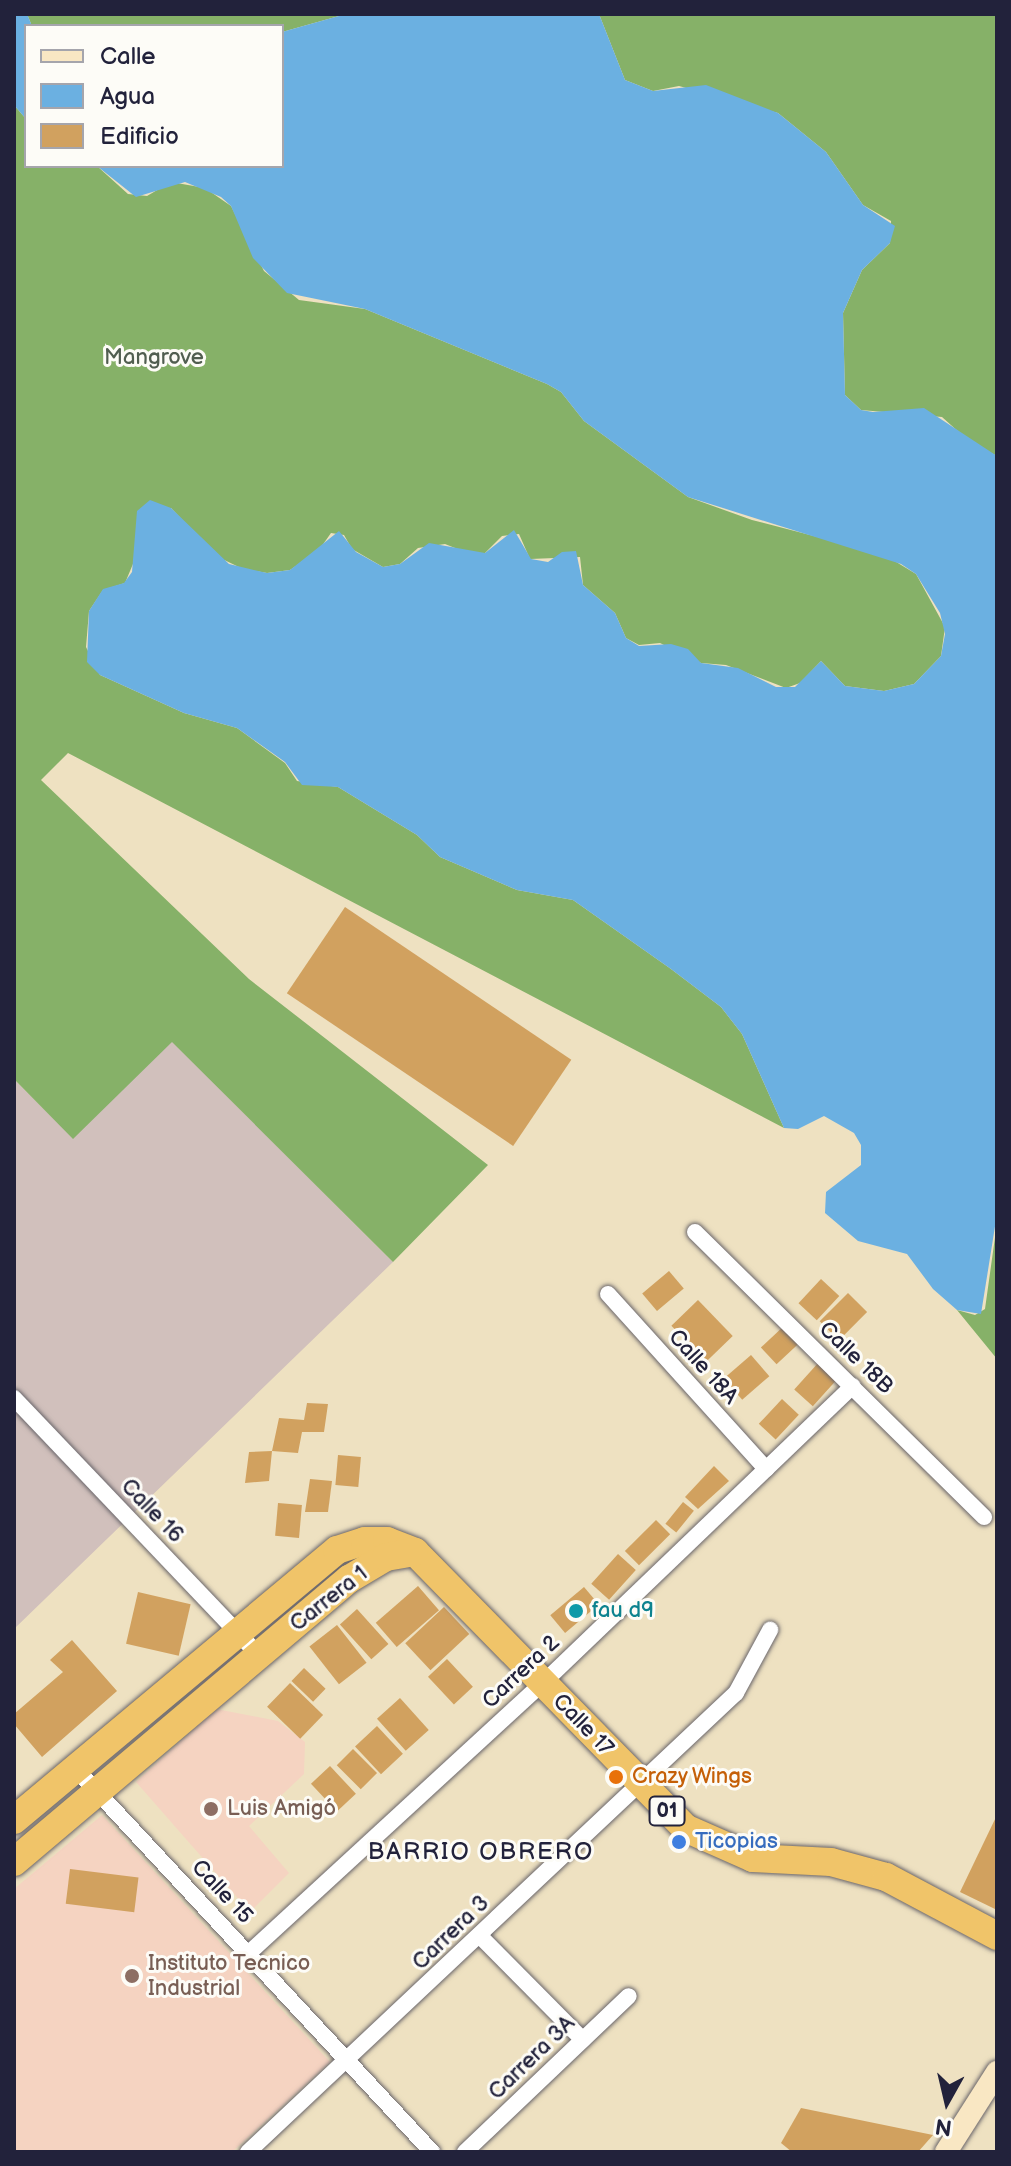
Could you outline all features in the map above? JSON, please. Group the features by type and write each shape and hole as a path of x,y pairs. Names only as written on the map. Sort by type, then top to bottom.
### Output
{"highway":[{"name":"Carrera 1","path":"14,1820 337,1550 365,1541 387,1541 415,1552"},
{"name":"Carrera 1","path":"14,1862 349,1579 386,1557 415,1552"},
{"name":"Calle 17","path":"415,1552 685,1828 715,1845 753,1858 861,1869 997,1936"}],"street":[{"name":"Calle 18B","path":"695,1232 984,1517"},
{"name":"Calle 18A","path":"608,1294 766,1469"},
{"name":"Carrera 2","path":"249,1953 543,1683 853,1386"},
{"name":"Calle 16","path":"14,1398 259,1655"},
{"name":"Carrera 3","path":"248,2152 350,2061 736,1693 770,1630"},
{"name":"Calle 15","path":"76,1769 432,2152"},
{"path":"480,1936 583,2040"},
{"name":"Carrera 3A","path":"465,2152 629,1996"},
{"path":"946,2152 997,2072"}],"shaded area":[{"path":"172,1041 393,1262 14,1629 14,1079 73,1138"},
{"name":"Luis Amigó","path":"216,1709 278,1721 305,1742 304,1774 249,1826 289,1873 250,1912 136,1782"},
{"name":"Instituto Tecnico Industrial","path":"102,1815 330,2062 232,2152 14,2152 14,1889"}],"green space":[{"path":"27,14 346,14 284,31 284,24 31,24"},
{"path":"599,14 997,14 997,456 971,443 942,417 861,410 845,395 843,313 862,270 890,243 891,221 863,205 826,152 778,113 679,86 653,91 625,80"},
{"name":"Mangrove","path":"14,105 24,117 24,168 99,168 128,194 147,196 171,182 205,188 231,206 264,271 299,300 365,309 547,384 561,392 584,421 688,497 752,520 883,554 916,574 945,627 941,656 914,684 884,691 845,686 821,661 800,683 786,688 726,665 701,663 660,643 639,645 626,638 615,613 583,585 580,557 530,559 519,534 502,536 485,553 475,556 445,544 418,548 400,564 383,567 352,549 344,535 331,533 319,550 290,570 267,573 243,569 216,556 171,508 138,552 125,583 103,590 89,611 86,647 100,675 184,713 237,728 285,763 297,781 338,787 417,835 440,857 517,890 573,900 721,1007 742,1034 784,1128 68,753 41,780 249,979 488,1165 393,1262 172,1042 73,1139 14,1079"},
{"path":"997,1223 997,1359 957,1310 975,1315 985,1309"}],"water":[{"path":"14,14 27,14 31,24 24,24 24,117 14,105"},
{"path":"346,14 599,14 625,80 653,91 706,85 778,113 826,152 863,205 895,226 890,243 862,270 843,313 845,395 861,410 873,412 924,408 997,456 997,1214 981,1314 957,1310 933,1289 907,1254 858,1241 825,1213 826,1192 861,1165 861,1145 854,1133 824,1116 798,1129 784,1128 742,1034 721,1007 671,969 573,900 517,890 440,857 417,835 338,787 302,785 285,762 237,728 184,713 100,675 87,662 89,611 103,589 124,583 132,572 137,511 150,500 171,508 229,564 267,573 290,570 339,531 356,552 383,567 400,564 429,543 485,553 514,530 531,559 548,562 562,552 576,551 583,585 615,613 626,638 639,646 671,644 688,649 701,663 738,668 776,687 795,687 821,661 845,686 884,691 914,684 941,656 945,634 940,613 916,574 901,564 688,497 584,421 561,392 547,384 365,309 287,293 253,258 231,206 221,197 185,182 136,197 100,168 284,168 284,31"}],"building":[{"path":"345,907 571,1060 513,1146 287,993"},
{"path":"669,1271 684,1289 657,1311 642,1293"},
{"path":"821,1279 839,1296 817,1320 798,1303"},
{"path":"848,1293 867,1312 839,1340 820,1321"},
{"path":"698,1300 733,1336 706,1362 671,1326"},
{"path":"785,1325 801,1342 777,1364 761,1348"},
{"path":"751,1355 769,1376 742,1400 724,1379"},
{"path":"819,1362 838,1379 813,1406 794,1389"},
{"path":"782,1399 799,1415 776,1440 759,1424"},
{"path":"307,1403 328,1404 324,1432 302,1432 298,1453 272,1451 279,1418 304,1420"},
{"path":"272,1451 269,1481 245,1483 249,1452"},
{"path":"338,1455 361,1457 358,1487 335,1485"},
{"path":"714,1466 729,1481 698,1509 685,1497"},
{"path":"310,1479 332,1481 328,1512 305,1512"},
{"path":"683,1502 694,1511 676,1533 665,1524"},
{"path":"278,1503 302,1505 299,1538 275,1536"},
{"path":"656,1520 670,1534 639,1565 625,1551"},
{"path":"618,1554 636,1570 609,1600 591,1584"},
{"path":"418,1586 439,1610 397,1647 376,1623"},
{"name":"fau d9","path":"584,1587 599,1605 565,1633 550,1615"},
{"path":"138,1592 191,1604 179,1656 126,1644"},
{"path":"444,1607 469,1634 430,1670 405,1643"},
{"path":"357,1609 388,1644 371,1659 340,1624"},
{"path":"337,1625 367,1663 339,1684 309,1647"},
{"path":"72,1640 117,1691 42,1757 14,1724 14,1714 63,1672 50,1660"},
{"path":"447,1659 473,1687 454,1705 428,1677"},
{"path":"304,1668 326,1689 313,1702 291,1681"},
{"path":"290,1683 323,1715 300,1739 267,1707"},
{"path":"400,1698 429,1730 406,1751 377,1719"},
{"path":"377,1726 403,1754 381,1774 355,1746"},
{"path":"353,1749 377,1773 361,1789 337,1765"},
{"path":"330,1766 356,1794 337,1812 311,1784"},
{"path":"997,1815 997,1910 960,1892"},
{"path":"70,1869 138,1877 134,1912 66,1904"},
{"path":"801,2108 933,2135 918,2152 792,2152 781,2143"}],"place":[{"name":"fau d9","path":"576,1611"},
{"name":"Crazy Wings","path":"616,1777"},
{"name":"Luis Amigó","path":"211,1809"},
{"name":"Ticopias","path":"679,1842"},
{"name":"Instituto Tecnico Industrial","path":"132,1976"}],"district":[{"name":"BARRIO OBRERO","path":"481,1852"}]}
